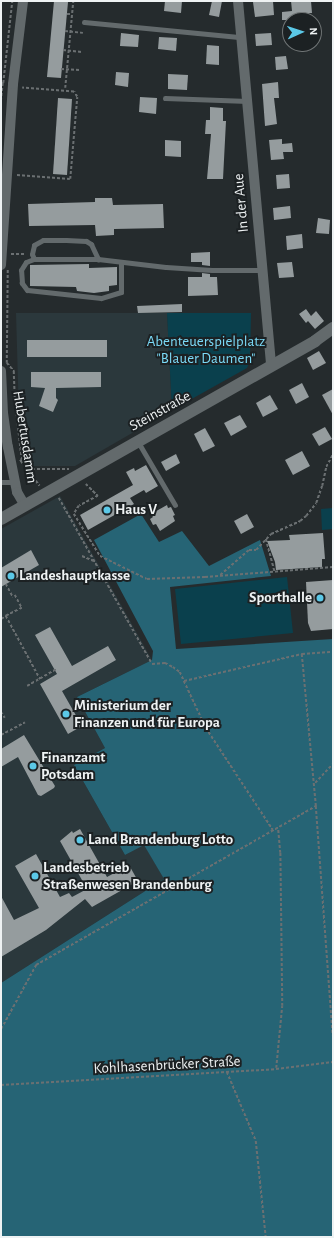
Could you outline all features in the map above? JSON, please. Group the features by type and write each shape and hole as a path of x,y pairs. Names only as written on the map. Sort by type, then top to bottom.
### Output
{"street":[{"path":"1,265 2,228 13,84 23,1"},
{"name":"In der Aue","path":"238,1 271,366"},
{"name":"Steinstraße","path":"1,519 315,341 333,328"},
{"name":"Hubertusdamm","path":"1,371 4,420 15,482 25,506"}],"lane":[{"path":"84,22 241,37"},
{"path":"165,98 248,101"},
{"path":"33,257 34,245 43,240 86,241 91,244 98,259"},
{"path":"121,262 121,292 101,298 27,290 22,283 21,270 26,262 33,257 98,259 212,270 262,270"},
{"path":"138,442 175,505"},
{"path":"1,482 15,482"}],"path":[{"path":"1,102 12,1"},
{"path":"65,88 73,1"},
{"path":"67,14 72,14"},
{"path":"65,31 83,33"},
{"path":"63,50 82,52"},
{"path":"61,69 80,70"},
{"path":"2,254 33,257"},
{"path":"219,576 249,550 256,550 266,538 300,521 311,511 322,486 326,467 333,454"},
{"path":"21,461 42,489"},
{"path":"27,469 72,468"},
{"path":"82,480 98,496 79,506 74,514 100,556 147,579 219,576 333,567"},
{"path":"58,495 152,664 165,663 180,672 206,728 273,830"},
{"path":"266,538 275,572"},
{"path":"82,556 94,561"},
{"path":"1,619 22,608 6,584"},
{"path":"6,616 40,679"},
{"path":"184,681 302,654 333,652"},
{"path":"302,654 316,806 333,1035"},
{"path":"27,686 57,670"},
{"path":"1,712 5,718"},
{"path":"1,735 25,722"},
{"path":"314,784 333,764"},
{"path":"1,1029 36,965 273,830 278,829 316,806"},
{"path":"276,1069 282,1006 280,853 278,829"},
{"path":"153,882 161,888 172,887"},
{"name":"Kohlhasenbrücker Straße","path":"1,1085 276,1069 333,1062"},
{"path":"227,1072 256,1141 266,1237"}],"shaded area":[{"path":"16,313 167,313 172,410 75,466 27,466 19,417"},
{"path":"60,496 152,660 77,697 105,748 74,765 125,855 144,844 164,879 1,983 1,529"},
{"path":"141,514 159,542 182,531 209,566 260,540 271,576 170,587 176,649 333,639 333,1237 1,1237 1,983 164,879 144,845 125,855 74,765 105,748 77,697 152,660 153,651 94,540"}],"green space":[{"name":"Abenteuerspielplatz \"Blauer Daumen\"","path":"167,313 251,313 250,361 247,368 172,410"},
{"path":"333,508 333,529 322,530 321,509"},
{"path":"287,577 293,633 181,644 175,589"}],"building":[{"path":"54,1 68,2 61,78 47,77"},
{"path":"165,1 182,1 181,13 164,11"},
{"path":"212,1 222,1 219,17 209,15"},
{"path":"273,1 274,15 255,17 253,2"},
{"path":"291,1 311,1 312,12 282,12 292,11"},
{"path":"121,33 139,35 138,47 120,46"},
{"path":"271,33 272,45 256,46 255,34"},
{"path":"159,37 177,38 176,51 158,49"},
{"path":"207,45 219,46 219,65 206,64"},
{"path":"286,56 288,69 276,70 275,57"},
{"path":"116,72 129,73 128,87 115,85"},
{"path":"168,74 188,75 187,90 168,89"},
{"path":"278,82 279,98 274,98 277,124 265,126 262,84"},
{"path":"140,97 157,98 156,114 139,112"},
{"path":"58,98 72,99 67,175 53,174"},
{"path":"210,107 223,108 223,121 226,121 223,179 207,179 211,134 205,134 206,120 210,120"},
{"path":"282,139 282,144 292,143 293,152 283,152 284,159 271,160 269,140"},
{"path":"165,140 181,141 181,157 165,156"},
{"path":"289,174 290,188 277,189 276,175"},
{"path":"95,198 112,198 113,205 163,204 164,228 114,229 114,235 96,236 95,225 29,226 28,204 95,202"},
{"path":"290,206 291,218 274,220 273,208"},
{"path":"318,218 330,220 329,234 316,233"},
{"path":"302,234 303,248 287,250 286,236"},
{"path":"210,252 210,266 202,265 202,262 191,262 191,253"},
{"path":"292,262 294,277 279,278 277,263"},
{"path":"89,264 89,268 117,267 117,285 109,286 109,291 94,293 77,291 76,287 30,286 30,265"},
{"path":"202,273 210,274 210,277 217,277 218,295 188,296 188,277 202,277"},
{"path":"182,304 182,312 138,313 137,306"},
{"path":"306,309 311,316 316,311 324,321 315,329 308,321 306,323 299,314"},
{"path":"27,340 107,340 107,357 27,357"},
{"path":"319,351 326,363 313,370 307,358"},
{"path":"31,372 101,372 101,387 56,388 56,398 58,400 53,412 39,406 45,388 31,387"},
{"path":"302,383 309,397 296,404 289,390"},
{"path":"333,389 333,415 322,395"},
{"path":"270,395 278,409 263,417 256,403"},
{"path":"240,415 247,427 231,436 224,423"},
{"path":"325,427 332,439 319,446 312,434"},
{"path":"205,428 215,446 203,452 194,434"},
{"path":"302,451 310,466 293,475 285,460"},
{"path":"176,454 180,463 166,471 161,462"},
{"path":"146,465 158,486 146,493 144,490 130,498 134,504 88,530 80,515 133,485 126,472 134,468 135,471"},
{"path":"167,505 168,508 171,507 175,515 173,516 175,521 160,531 156,524 153,525 150,519 153,517 151,514"},
{"path":"247,514 254,527 241,534 234,521"},
{"path":"323,533 325,559 322,559 322,567 276,570 275,562 267,541 290,540 289,535"},
{"name":"Landeshauptkasse","path":"31,550 39,565 1,587 1,568"},
{"name":"Sporthalle","path":"333,580 333,629 311,631 308,623 306,582"},
{"path":"50,627 72,666 108,646 116,660 62,691 82,726 68,734 40,684 57,674 35,635"},
{"name":"Finanzamt Potsdam","path":"24,735 55,786 41,796 38,795 18,757 1,767 1,749"},
{"path":"80,829 107,877 129,865 138,881 92,907 85,899 46,930 1,957 1,896 14,920 39,908 15,866 36,854 60,897 69,893 72,897 87,889 60,841 72,831 73,833"}],"place":[{"name":"Haus V","path":"107,510"},
{"name":"Landeshauptkasse","path":"11,576"},
{"name":"Sporthalle","path":"320,598"},
{"name":"Ministerium der Finanzen und für Europa","path":"66,714"},
{"name":"Finanzamt Potsdam","path":"33,766"},
{"name":"Land Brandenburg Lotto","path":"80,840"},
{"name":"Landesbetrieb Straßenwesen Brandenburg","path":"35,876"}]}
